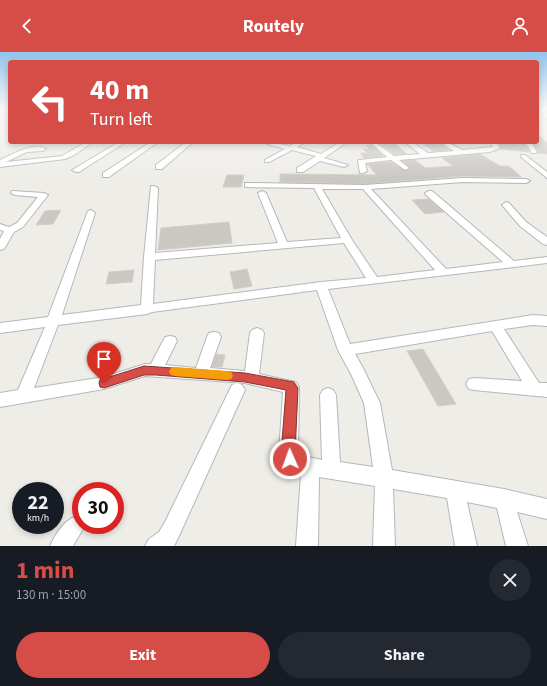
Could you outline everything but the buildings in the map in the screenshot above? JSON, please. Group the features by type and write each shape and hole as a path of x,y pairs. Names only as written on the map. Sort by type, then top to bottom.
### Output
{"street":[{"path":"0,164 63,158 87,144"},
{"path":"76,170 120,144"},
{"path":"106,175 152,144"},
{"path":"159,167 188,144"},
{"path":"273,144 344,165"},
{"path":"267,161 298,144"},
{"path":"300,170 341,144"},
{"path":"375,144 405,168"},
{"path":"411,144 426,156"},
{"path":"446,144 460,152"},
{"path":"363,171 361,161 490,150 497,148 494,144"},
{"path":"529,144 534,152"},
{"path":"480,145 490,150"},
{"path":"0,164 26,150 42,149"},
{"path":"523,156 547,176"},
{"path":"248,185 365,187 463,180 526,180"},
{"path":"317,186 347,240 374,281"},
{"path":"365,187 444,272"},
{"path":"147,310 154,188"},
{"path":"0,247 5,228 20,225 44,195 15,193"},
{"path":"262,193 284,246"},
{"path":"429,193 511,264"},
{"path":"506,205 523,224 547,242"},
{"path":"23,397 53,322 91,213"},
{"path":"149,257 347,240"},
{"path":"0,328 147,310 321,286 547,260"},
{"path":"321,286 345,350 358,372 372,403 384,478 384,546"},
{"path":"345,350 533,320 547,321"},
{"path":"495,326 541,390"},
{"path":"156,546 166,539 172,529 241,383 252,373 257,333"},
{"path":"201,374 214,337"},
{"path":"156,370 170,341"},
{"path":"0,400 104,383 144,370 201,374 241,383 291,387 288,454 292,463 331,471 455,490 547,509"},
{"path":"474,384 541,390"},
{"path":"328,395 331,471"},
{"path":"307,546 310,467"},
{"path":"455,490 466,546"},
{"path":"504,499 517,546"},
{"path":"61,546 72,530"}],"slow traffic":[{"path":"175,372 227,376"}],"route":[{"path":"104,383 144,370 156,370 245,377 290,386 292,388 288,454 290,459"}]}
